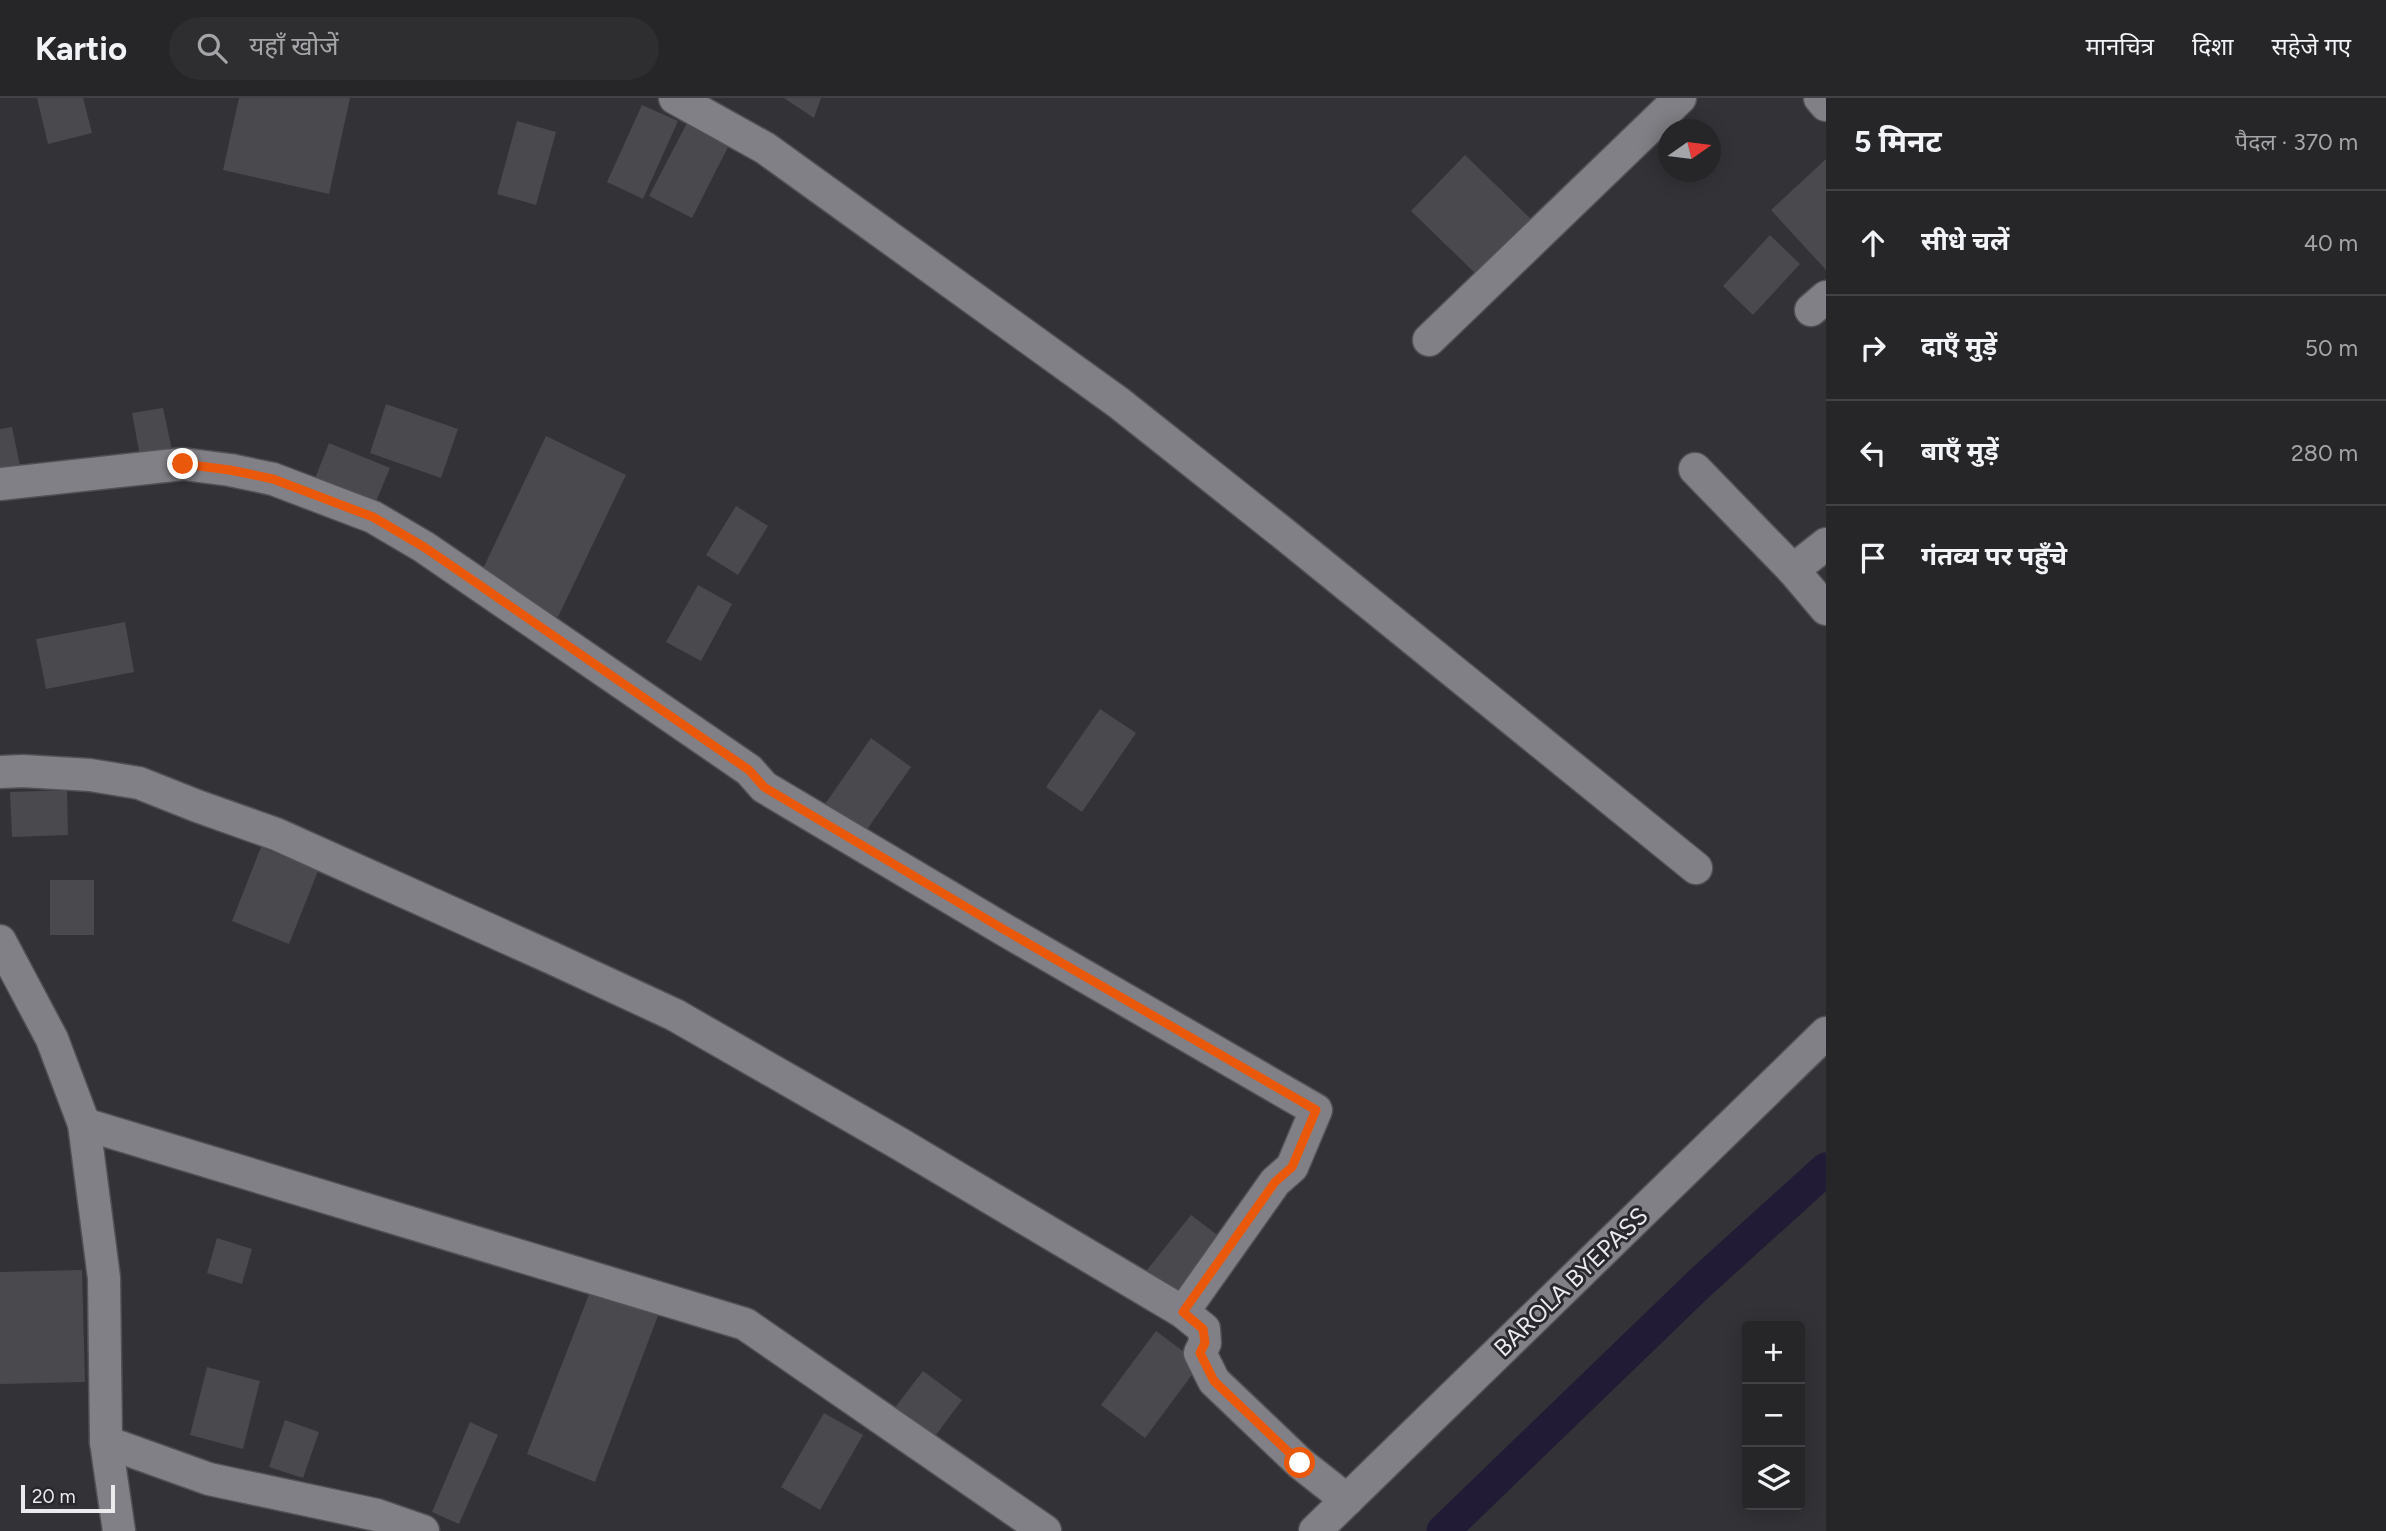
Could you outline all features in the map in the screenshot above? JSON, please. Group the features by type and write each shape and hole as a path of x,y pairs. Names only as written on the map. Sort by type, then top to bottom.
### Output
{"street":[{"path":"675,98 765,148 1119,403 1696,868"},
{"path":"1429,340 1680,98"},
{"path":"1820,98 1826,105"},
{"path":"0,484 183,464 273,479 373,517 424,547 749,770 764,787 1316,1110 1292,1167 1275,1182 1183,1312"},
{"path":"1695,469 1793,570 1826,609"},
{"path":"1793,570 1826,544"},
{"path":"0,772 90,775 139,783 276,834 675,1015 900,1144 1183,1312 1203,1329 1205,1343 1200,1353 1214,1381 1300,1463 1347,1500"},
{"path":"0,940 52,1039 84,1124 104,1278 106,1442 119,1531"},
{"name":"BAROLA BYEPASS","path":"1315,1531 1826,1033"},
{"path":"84,1124 744,1324 1045,1531"},
{"path":"106,1442 209,1479 377,1515 423,1531"}],"building":[{"path":"37,98 83,98 92,133 48,144"},
{"path":"239,98 350,98 329,194 223,170"},
{"path":"784,98 821,98 814,118"},
{"path":"642,105 678,121 643,199 607,182"},
{"path":"517,121 556,132 536,205 497,194"},
{"path":"687,123 729,145 692,218 649,196"},
{"path":"1465,155 1531,219 1477,275 1411,211"},
{"path":"1826,159 1826,270 1771,210"},
{"path":"1770,235 1800,264 1753,315 1723,286"},
{"path":"386,404 458,429 441,478 370,453"},
{"path":"163,408 172,450 140,456 132,413"},
{"path":"12,427 20,466 0,470 0,429"},
{"path":"546,436 626,475 558,617 478,579"},
{"path":"329,443 390,468 372,511 312,486"},
{"path":"736,506 768,526 738,575 706,555"},
{"path":"698,585 732,604 701,661 666,642"},
{"path":"125,622 134,672 46,689 36,639"},
{"path":"1100,709 1136,733 1082,812 1046,787"},
{"path":"871,738 911,767 863,835 823,807"},
{"path":"67,790 68,835 12,837 10,792"},
{"path":"261,847 318,871 289,944 232,921"},
{"path":"50,880 94,880 94,935 50,935"},
{"path":"1191,1215 1224,1240 1179,1299 1143,1275"},
{"path":"217,1238 252,1249 242,1284 207,1273"},
{"path":"82,1270 85,1382 0,1384 0,1272"},
{"path":"595,1279 662,1305 595,1482 527,1454"},
{"path":"1156,1331 1200,1364 1145,1438 1101,1405"},
{"path":"207,1367 260,1381 243,1449 190,1435"},
{"path":"923,1371 962,1400 930,1443 890,1414"},
{"path":"824,1413 863,1435 820,1510 781,1487"},
{"path":"285,1420 319,1432 303,1478 269,1467"},
{"path":"470,1422 498,1435 459,1524 432,1512"}],"waterway":[{"path":"1443,1531 1700,1283 1826,1169"}],"route":[{"path":"183,464 273,479 373,517 424,547 561,640 749,770 764,787 1316,1110 1292,1167 1275,1182 1183,1312 1203,1329 1205,1343 1200,1353 1214,1381 1300,1463"}]}
